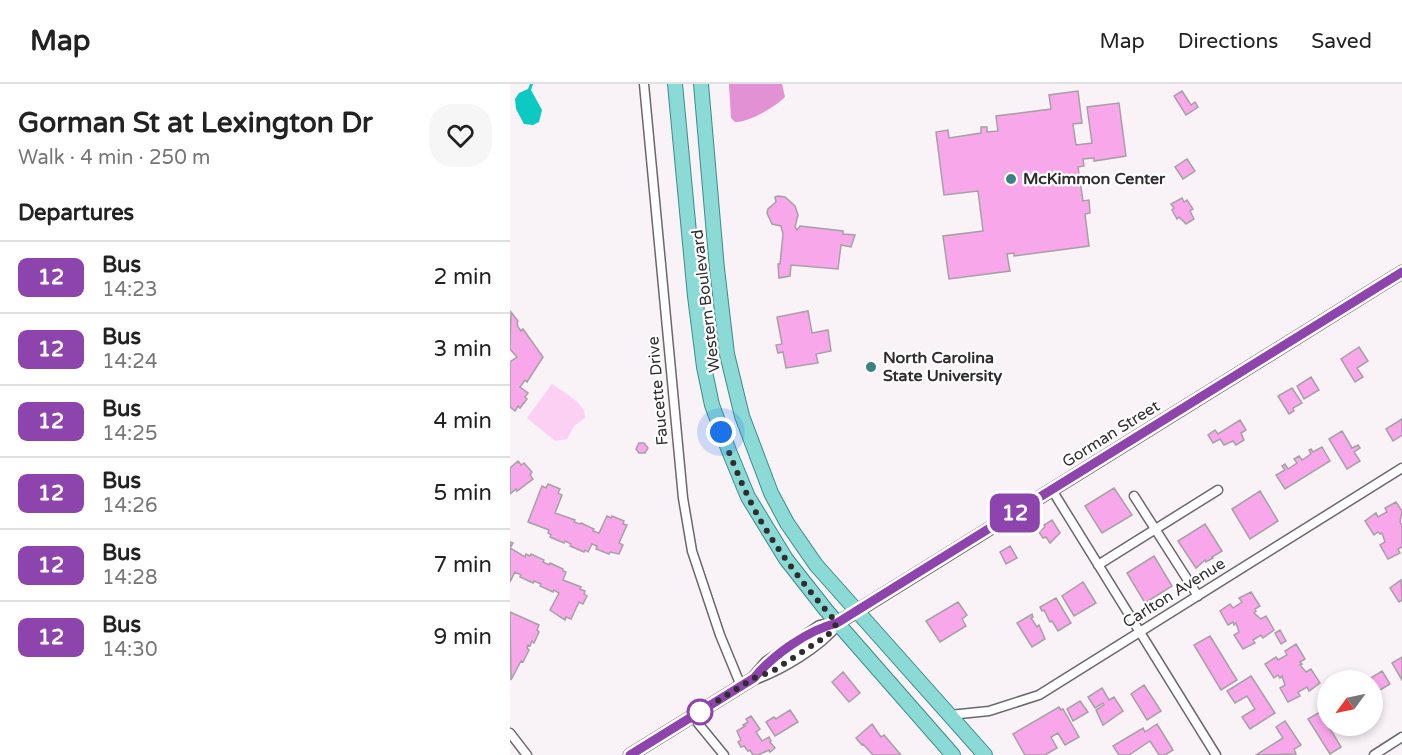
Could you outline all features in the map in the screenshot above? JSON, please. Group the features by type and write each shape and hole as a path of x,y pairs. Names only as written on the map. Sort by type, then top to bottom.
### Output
{"main road":[{"name":"Western Boulevard","path":"675,84 699,335 712,405 729,451 759,518 786,560 837,623 953,755"},
{"name":"Western Boulevard","path":"701,84 723,325 732,377 742,416 768,487 787,522 816,565 985,755"},
{"name":"Gorman Street","path":"630,755 754,678 767,663 820,627 837,623 857,611 1402,272"}],"street":[{"name":"Faucette Drive","path":"644,84 683,498 692,551 713,616 741,686"},
{"name":"Carlton Avenue","path":"950,716 989,711 1039,695 1402,468"},
{"path":"1052,490 1216,755"},
{"path":"1098,565 1218,490"},
{"path":"1134,496 1198,596"},
{"path":"692,716 724,755"},
{"path":"510,733 527,755"},
{"path":"1374,755 1402,737"}],"shaded area":[{"path":"729,84 782,84 785,97 761,114 735,122 731,118"},
{"path":"552,384 578,403 585,413 585,418 574,426 567,439 555,441 527,418"}],"water":[{"path":"530,84 533,84 531,90 542,110 539,122 533,125 524,124 516,109 515,99 519,93 528,89"}],"building":[{"name":"McKimmon Center","path":"1078,91 1082,123 1073,124 1076,145 1092,143 1087,107 1119,103 1126,156 1094,161 1094,158 1083,159 1084,166 1078,167 1083,201 1089,200 1090,213 1085,214 1089,246 1014,256 1014,253 1007,254 1010,271 949,279 943,236 983,231 978,191 944,195 936,132 948,130 949,138 981,133 981,127 987,127 987,132 998,131 996,116 1051,109 1049,95"},
{"path":"1182,91 1191,105 1195,102 1198,107 1186,115 1174,96"},
{"path":"1187,159 1195,171 1183,179 1175,167"},
{"path":"775,197 785,197 795,206 798,215 795,227 797,230 800,226 843,231 843,234 855,235 851,247 841,245 838,269 791,265 790,276 779,278 778,264 780,264 783,234 781,226 772,224 767,213 776,202"},
{"path":"1182,198 1184,202 1187,200 1193,209 1190,211 1194,219 1186,224 1179,217 1177,219 1171,204"},
{"path":"808,311 812,333 828,330 831,351 816,354 818,363 786,368 783,352 778,353 776,345 782,344 777,317"},
{"path":"511,312 518,321 518,327 521,331 523,329 543,357 527,382 525,380 520,387 528,393 525,397 527,399 515,411 510,407 510,362 517,357 510,349"},
{"path":"1359,347 1368,361 1357,368 1363,377 1355,382 1341,359"},
{"path":"1311,377 1319,390 1304,399 1297,386"},
{"path":"1292,388 1302,403 1293,408 1294,411 1289,414 1278,396"},
{"path":"1402,419 1402,435 1393,441 1386,429"},
{"path":"1240,420 1246,430 1241,433 1244,440 1236,445 1233,441 1224,445 1220,439 1213,443 1208,435 1215,430 1218,434"},
{"path":"1342,431 1352,448 1358,445 1360,448 1354,452 1360,461 1347,469 1329,439"},
{"path":"639,443 644,443 648,448 645,453 639,453 636,449"},
{"path":"1322,447 1330,461 1285,489 1276,475 1285,470 1282,466 1285,464 1288,469 1297,463 1294,459 1299,456 1302,460 1311,454 1309,450 1313,452"},
{"path":"518,461 521,465 524,463 532,472 530,475 533,479 510,494 510,468"},
{"path":"548,484 560,489 558,493 562,495 555,513 575,520 574,522 581,523 599,533 607,516 624,521 623,524 627,525 619,543 623,545 619,554 610,552 609,554 596,549 597,546 592,544 588,552 585,550 584,552 570,546 571,544 565,541 564,543 550,537 549,530 528,522 542,486 546,488"},
{"path":"1114,488 1132,515 1102,533 1085,506"},
{"path":"1260,491 1278,521 1250,539 1232,509"},
{"path":"1396,502 1402,511 1400,522 1402,547 1398,549 1400,553 1388,559 1380,545 1385,542 1382,533 1378,532 1374,535 1365,521 1376,513 1378,517 1387,512 1385,508"},
{"path":"1052,520 1060,533 1050,543 1039,532"},
{"path":"1205,524 1222,551 1196,568 1178,541"},
{"path":"1010,546 1017,558 1006,564 1000,552"},
{"path":"510,548 525,557 526,554 530,556 531,554 549,565 550,563 563,569 566,572 563,580 585,591 584,594 587,596 583,604 579,602 571,619 566,617 565,620 550,610 559,593 520,577 521,575 515,572 510,582"},
{"path":"1154,556 1172,586 1145,603 1127,573"},
{"path":"1401,580 1402,600 1399,602 1390,588"},
{"path":"1083,582 1096,603 1074,616 1062,596"},
{"path":"1251,592 1260,606 1255,609 1254,613 1261,619 1266,616 1274,630 1263,638 1261,635 1253,640 1255,643 1243,649 1234,635 1239,632 1236,623 1228,625 1220,611 1230,604 1233,608 1242,602 1239,598"},
{"path":"1056,598 1071,623 1058,631 1040,607"},
{"path":"958,602 967,615 962,619 966,626 940,642 926,621"},
{"path":"510,612 539,625 537,630 539,632 534,643 532,641 530,646 528,645 529,650 511,680"},
{"path":"1032,614 1031,618 1037,627 1039,625 1045,639 1032,647 1017,623"},
{"path":"1280,630 1286,641 1281,644 1275,633"},
{"path":"1210,636 1237,680 1221,690 1194,645"},
{"path":"1296,644 1305,659 1300,662 1302,664 1300,665 1306,672 1311,669 1317,678 1317,685 1309,691 1307,687 1298,692 1300,696 1288,702 1280,688 1285,685 1282,676 1280,678 1278,675 1274,678 1265,664 1276,657 1278,660 1287,655 1285,651"},
{"path":"1402,657 1402,680 1392,663"},
{"path":"843,672 860,693 849,702 832,682"},
{"path":"1383,673 1390,684 1383,688"},
{"path":"1251,676 1275,713 1250,729 1242,717 1255,709 1247,696 1235,703 1227,691"},
{"path":"1144,685 1161,711 1147,720 1131,694"},
{"path":"1102,688 1109,700 1114,697 1123,711 1103,725 1096,710 1104,705 1103,703 1095,708 1088,697"},
{"path":"1080,701 1088,712 1073,721 1067,709"},
{"path":"1059,707 1063,709 1079,737 1065,745 1058,733 1051,737 1057,748 1045,755 1025,755 1013,734"},
{"path":"790,710 798,722 775,736 766,722"},
{"path":"1317,714 1317,733 1308,719"},
{"path":"751,716 760,729 756,732 762,741 769,737 775,748 770,752 769,750 753,755 744,746 741,747 738,742 741,740 737,731 745,726 743,725 748,722 746,719"},
{"path":"1285,721 1301,745 1294,749 1296,754 1256,755 1283,738 1276,727"},
{"path":"872,724 881,737 884,735 901,755 873,755 862,745 856,738"},
{"path":"1157,724 1173,750 1165,755 1159,755 1150,741 1129,755 1119,755 1113,746 1143,728 1145,732"},
{"path":"1319,736 1334,736 1341,747 1330,754"}],"bus line":[{"name":"12","path":"630,755 754,678 767,663 820,627 837,623 1402,272"}],"place":[{"name":"McKimmon Center","path":"1011,179"},
{"name":"North Carolina State University","path":"871,367"}],"route":[{"path":"700,712 754,678 773,671 828,635 837,623 786,560 759,518 721,432"}]}
